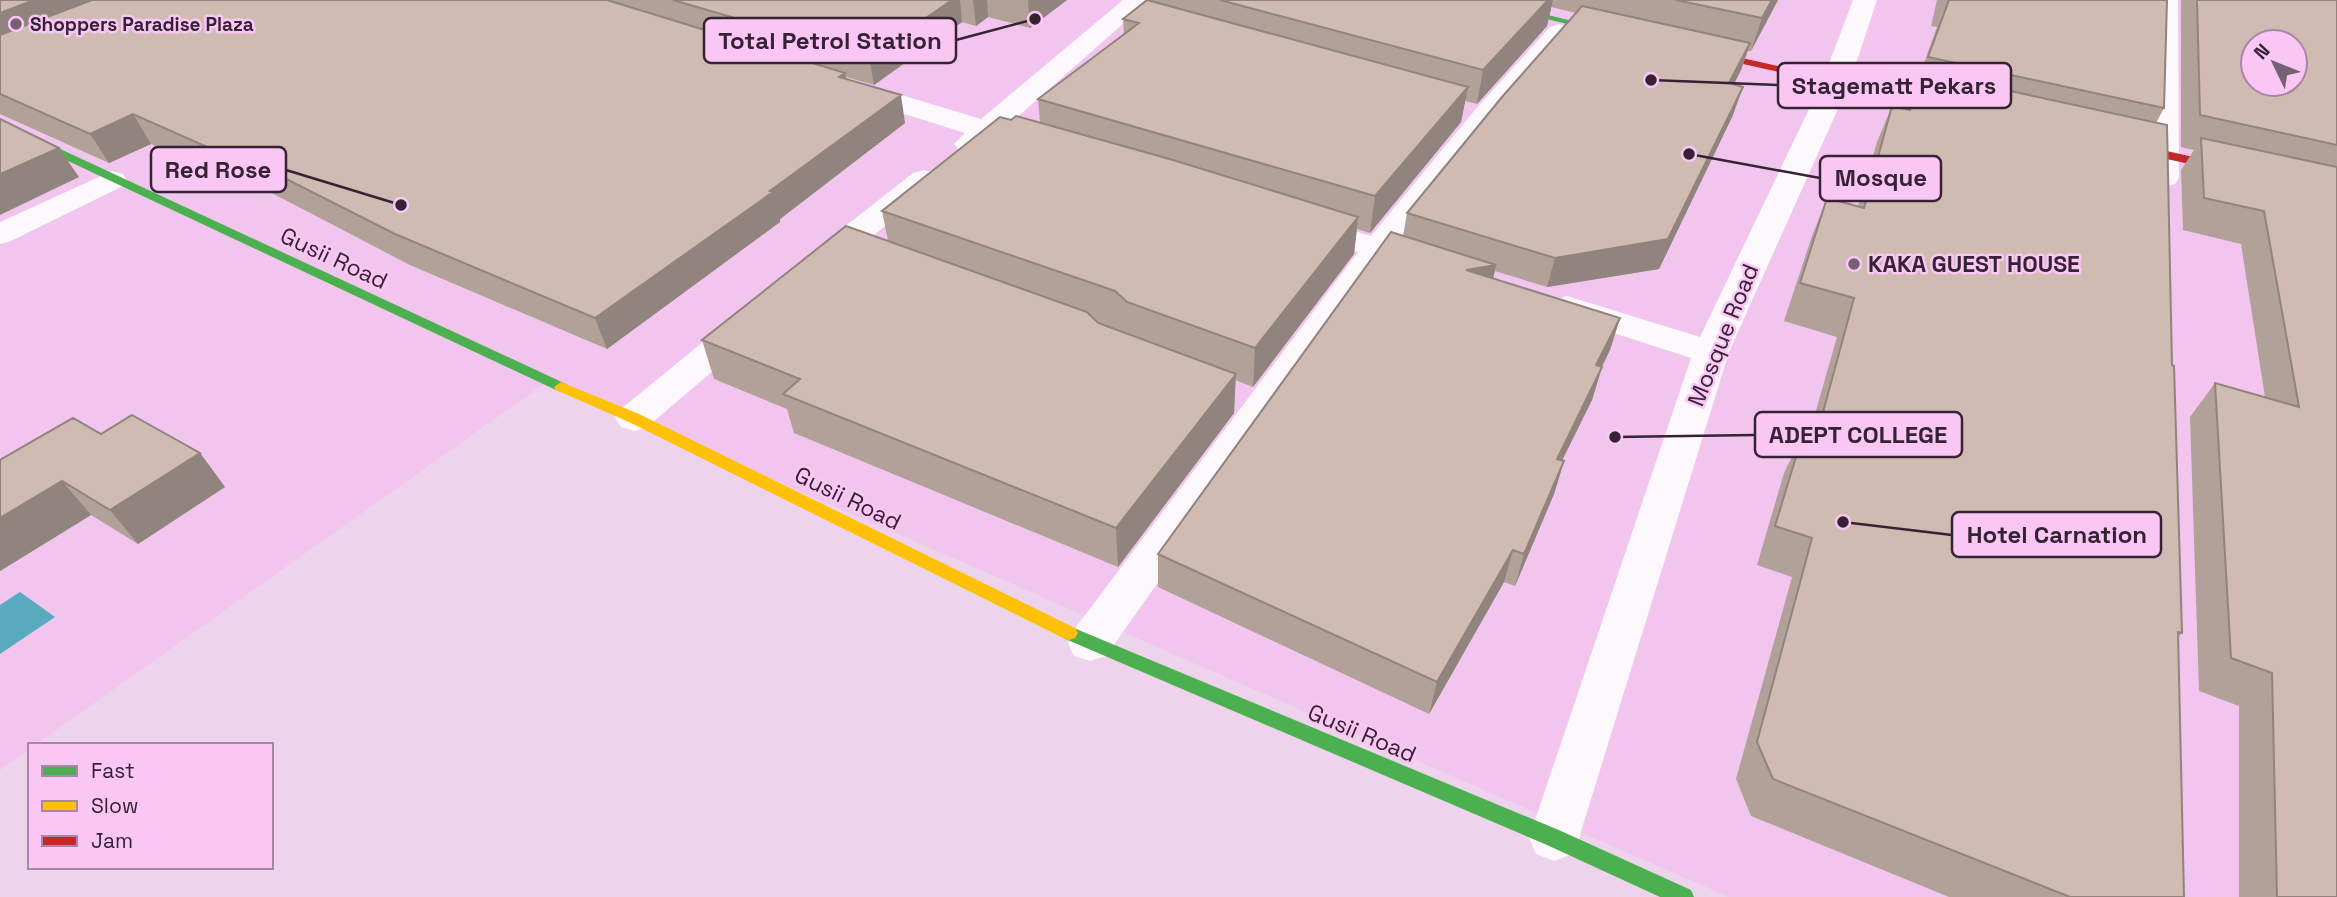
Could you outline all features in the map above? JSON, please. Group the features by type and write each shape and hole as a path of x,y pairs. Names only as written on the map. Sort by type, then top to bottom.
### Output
{"street":[{"path":"1473,0 1635,37"},
{"name":"Mosque Road","path":"1554,838 1711,352 1836,82 1865,0"},
{"path":"2165,212 2163,154 2166,0"},
{"path":"799,280 1134,13"},
{"path":"1090,643 1249,402 1378,248 1471,113 1568,22"},
{"path":"1675,46 1972,112"},
{"path":"829,81 1065,154"},
{"name":"Gusii Road","path":"0,125 112,180 634,418 1090,643 1554,838 1683,897"},
{"path":"2095,139 2337,193"},
{"path":"0,234 112,180"},
{"path":"1275,216 1458,272"},
{"path":"841,245 880,259"},
{"path":"1538,298 1711,352"},
{"path":"634,418 768,306"}],"path":[{"path":"212,226 285,189"}],"shaded area":[{"path":"0,0 2337,0 2337,897 1729,897 548,381 38,743 28,743 28,750 0,770"}],"water":[{"path":"20,592 55,617 0,654 0,605"}],"building":[{"path":"0,0 34,0 0,13"},
{"path":"92,0 607,0 845,73 839,77 901,95 770,191 773,192 595,318 395,234 249,160 243,163 133,114 90,134 0,94 0,35"},
{"path":"673,0 952,0 869,57"},
{"path":"1147,0 1468,87 1375,196 1038,99 1139,23 1123,19"},
{"path":"1220,0 1548,0 1483,70"},
{"path":"1676,0 1772,0 1762,18"},
{"path":"1949,0 2167,0 2164,108 1928,57"},
{"path":"2197,0 2337,0 2337,145 2200,115"},
{"path":"1582,6 1750,43 1729,83 1743,87 1668,239 1555,258 1407,213 1502,97"},
{"path":"1923,72 2167,125 2182,633 2178,632 2184,897 2070,897 1773,779 1757,742 1812,538 1775,526 1803,434 1816,438 1854,298 1800,283 1827,198 1864,208 1892,106 1910,110"},
{"path":"1016,116 1173,160 1358,217 1255,348 1127,302 1115,291 882,211 1000,117 1011,120"},
{"path":"0,119 59,148 0,174"},
{"path":"2201,138 2337,167 2337,897 2277,897 2272,673 2231,658 2215,383 2299,407 2264,211 2204,198"},
{"path":"846,226 1087,312 1098,323 1236,374 1116,528 783,394 800,379 702,340"},
{"path":"1391,232 1496,265 1466,270 1620,318 1596,365 1602,367 1557,459 1564,461 1524,554 1513,550 1437,682 1158,554"},
{"path":"132,415 200,453 110,510 62,481 0,518 0,460 73,418 101,434"}],"traffic: fast":[{"path":"1473,0 1617,33"},
{"path":"0,125 561,387"},
{"path":"1069,633 1554,838 1683,897"}],"traffic: slow":[{"path":"561,387 634,418 1069,633"}],"traffic: jam":[{"path":"1693,50 1962,110"},
{"path":"2117,144 2337,193"}],"place":[{"name":"Total Petrol Station","path":"1035,19"},
{"name":"Shoppers Paradise Plaza","path":"16,24"},
{"name":"Stagematt Pekars","path":"1651,80"},
{"name":"Mosque","path":"1689,154"},
{"name":"Red Rose","path":"401,205"},
{"name":"KAKA GUEST HOUSE","path":"1854,264"},
{"name":"ADEPT COLLEGE","path":"1615,437"},
{"name":"Hotel Carnation","path":"1843,522"}]}
